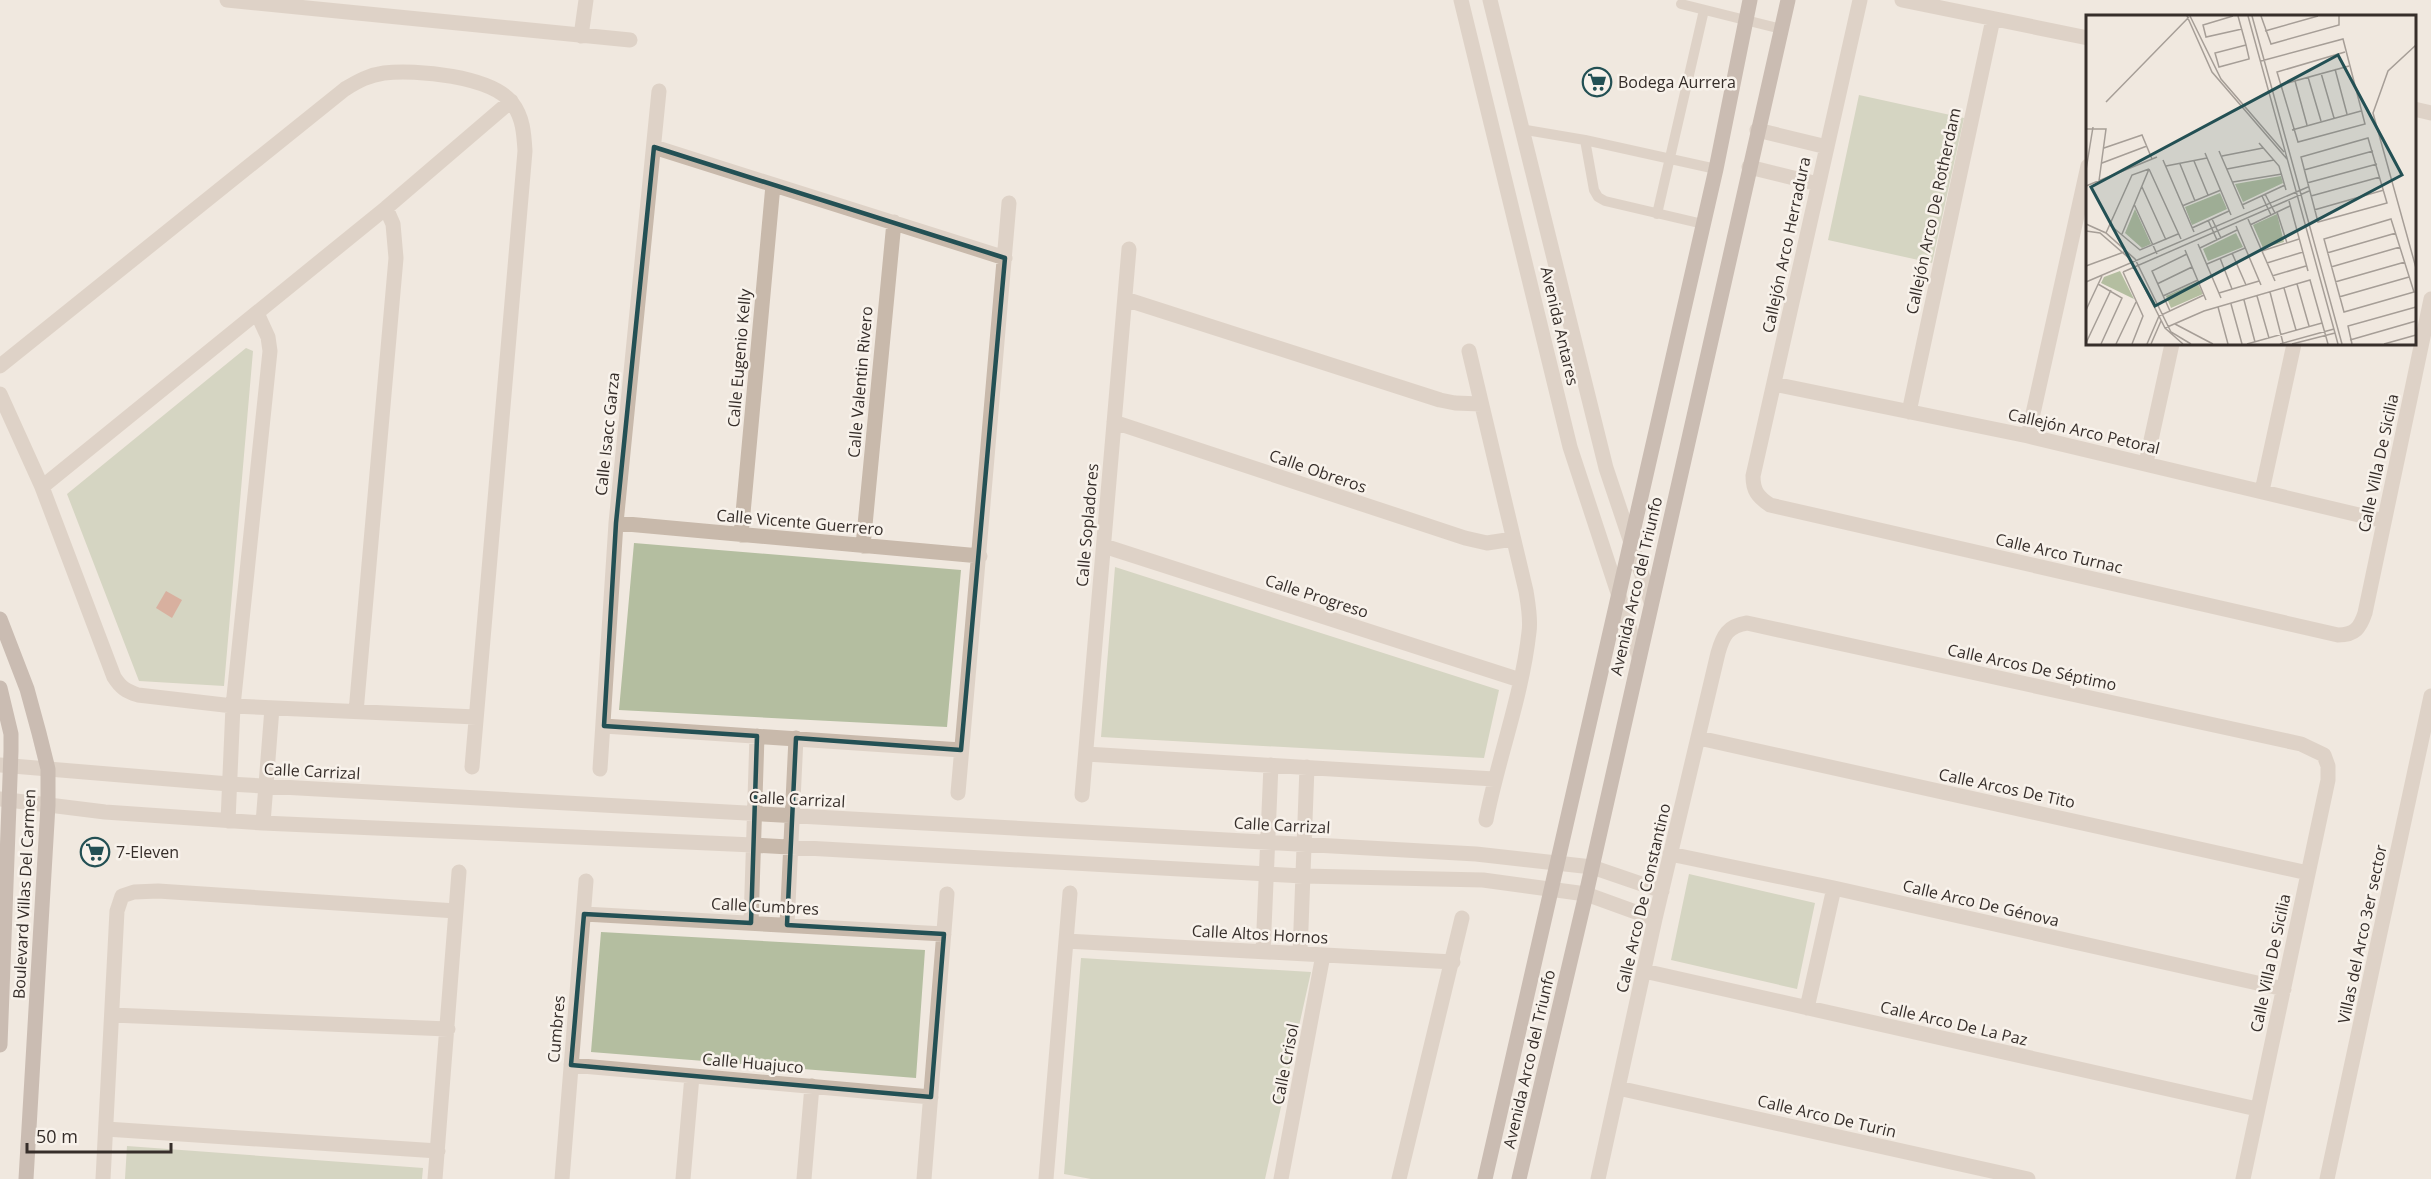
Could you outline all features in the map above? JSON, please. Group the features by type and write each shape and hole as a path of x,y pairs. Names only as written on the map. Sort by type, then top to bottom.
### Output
{"street":[{"path":"226,0 630,40"},
{"path":"581,36 586,0"},
{"name":"Avenida Antares","path":"1461,0 1570,447 1618,599 1639,657"},
{"name":"Avenida Antares","path":"1490,0 1520,129 1606,468 1651,602"},
{"name":"Avenida Arco del Triunfo","path":"1485,1179 1704,224 1750,0"},
{"name":"Avenida Arco del Triunfo","path":"1519,1179 1586,894 1788,0"},
{"name":"Callejón Arco Herradura","path":"1758,497 1753,487 1753,476 1860,0"},
{"path":"1902,0 2086,38"},
{"name":"Callejón Arco De Rotherdam","path":"1909,412 1993,19"},
{"path":"0,366 345,89 366,77 384,73 446,76 476,82 511,100 524,129 525,151 472,767"},
{"name":"Calle Isacc Garza","path":"600,769 616,523 659,91"},
{"path":"42,487 386,208 511,100"},
{"path":"2416,109 2431,113"},
{"path":"1757,130 1827,147"},
{"path":"654,147 1005,258"},
{"path":"1749,167 1818,184"},
{"path":"2028,436 2086,175"},
{"name":"Calle Eugenio Kelly","path":"741,535 773,185"},
{"path":"958,793 1010,203"},
{"path":"356,712 396,258 395,237 386,208"},
{"name":"Calle Valentin Rivero","path":"863,546 894,222"},
{"name":"Calle Sopladores","path":"1082,795 1129,249"},
{"path":"1125,299 1440,400 1455,404 1481,404"},
{"name":"Calle Villa De Sicilia","path":"2355,632 2361,626 2365,613 2431,299"},
{"path":"228,821 233,706 270,351 268,337 257,313"},
{"path":"2146,463 2172,345"},
{"path":"2262,490 2294,345"},
{"path":"1469,351 1529,611 1529,631 1520,680 1494,779 1486,820"},
{"name":"Callejón Arco Petoral","path":"1774,384 2028,436 2262,490 2384,521"},
{"path":"0,394 42,487 114,677 120,687 138,695 233,706 476,717"},
{"name":"Calle Obreros","path":"1114,422 1465,538 1487,543 1513,539"},
{"name":"Calle Arco Turnac","path":"1758,497 1783,510 2338,635 2355,632"},
{"name":"Calle Vicente Guerrero","path":"616,523 980,556"},
{"name":"Calle Progreso","path":"1104,546 1520,680"},
{"name":"Boulevard Villas Del Carmen","path":"0,619 27,689 48,769 48,805 26,1179"},
{"name":"Calle Arcos De Séptimo","path":"1730,628 1747,623 2301,744 2324,755"},
{"name":"Calle Arco De Constantino","path":"1598,1179 1655,919 1718,653 1722,638 1730,628"},
{"name":"Boulevard Villas Del Carmen","path":"0,688 11,734 5,765 0,1045"},
{"name":"Villas del Arco 3er sector","path":"2327,1179 2431,696"},
{"path":"263,823 272,708"},
{"path":"604,726 962,750"},
{"path":"751,923 757,736"},
{"path":"787,925 796,738"},
{"name":"Calle Arcos De Tito","path":"1699,738 2308,873"},
{"path":"1086,754 1494,779"},
{"name":"Calle Villa De Sicilia","path":"2243,1179 2328,780 2328,766 2324,755"},
{"name":"Calle Carrizal","path":"5,765 229,784 1476,854 1592,867 1662,891"},
{"path":"1263,952 1271,765"},
{"path":"1300,954 1307,767"},
{"path":"4,800 263,823 753,845 1303,876 1483,880 1586,894 1655,919"},
{"name":"Calle Arco De Génova","path":"1670,854 1834,888 2284,989"},
{"path":"435,1179 459,872"},
{"name":"Cumbres","path":"562,1179 586,881"},
{"path":"1807,1008 1834,888"},
{"path":"103,1179 117,911 123,896 134,892 158,891 456,911"},
{"path":"1046,1179 1070,893"},
{"path":"924,1179 947,894"},
{"name":"Calle Cumbres","path":"584,914 944,934"},
{"path":"1400,1179 1462,918"},
{"name":"Calle Altos Hornos","path":"1066,941 1453,962"},
{"name":"Calle Crisol","path":"1281,1179 1323,955"},
{"name":"Calle Arco De La Paz","path":"1644,971 2257,1109"},
{"path":"112,1015 448,1029"},
{"name":"Calle Huajuco","path":"571,1065 931,1097"},
{"path":"683,1179 692,1076"},
{"path":"804,1179 812,1086"},
{"name":"Calle Arco De Turin","path":"1618,1088 2028,1179"},
{"path":"106,1129 438,1151"}],"lane":[{"path":"1682,4 1781,29"},
{"path":"1657,214 1704,10"},
{"path":"1520,129 1585,140 1716,169"},
{"path":"1585,140 1594,190 1598,197 1605,201 1704,224"}],"highlighted area":[{"path":"654,147 1005,258 961,750 796,738 787,925 944,934 931,1097 571,1065 584,914 751,923 757,736 604,726 616,523"}],"green space":[{"path":"1859,95 1964,118 1932,263 1828,240"},
{"path":"246,348 253,351 224,686 139,681 67,494"},
{"path":"634,543 961,570 947,727 619,710"},
{"path":"1115,567 1499,690 1484,758 1101,737"},
{"path":"1689,874 1815,903 1797,989 1671,960"},
{"path":"601,932 925,950 916,1078 591,1052"},
{"path":"1081,958 1311,972 1265,1179 1091,1179 1064,1174"},
{"path":"127,1146 423,1168 422,1179 125,1179"}],"building":[{"path":"166,591 182,600 172,618 156,608"}],"place":[{"name":"Bodega Aurrera","path":"1597,82"},
{"name":"7-Eleven","path":"95,852"}]}
